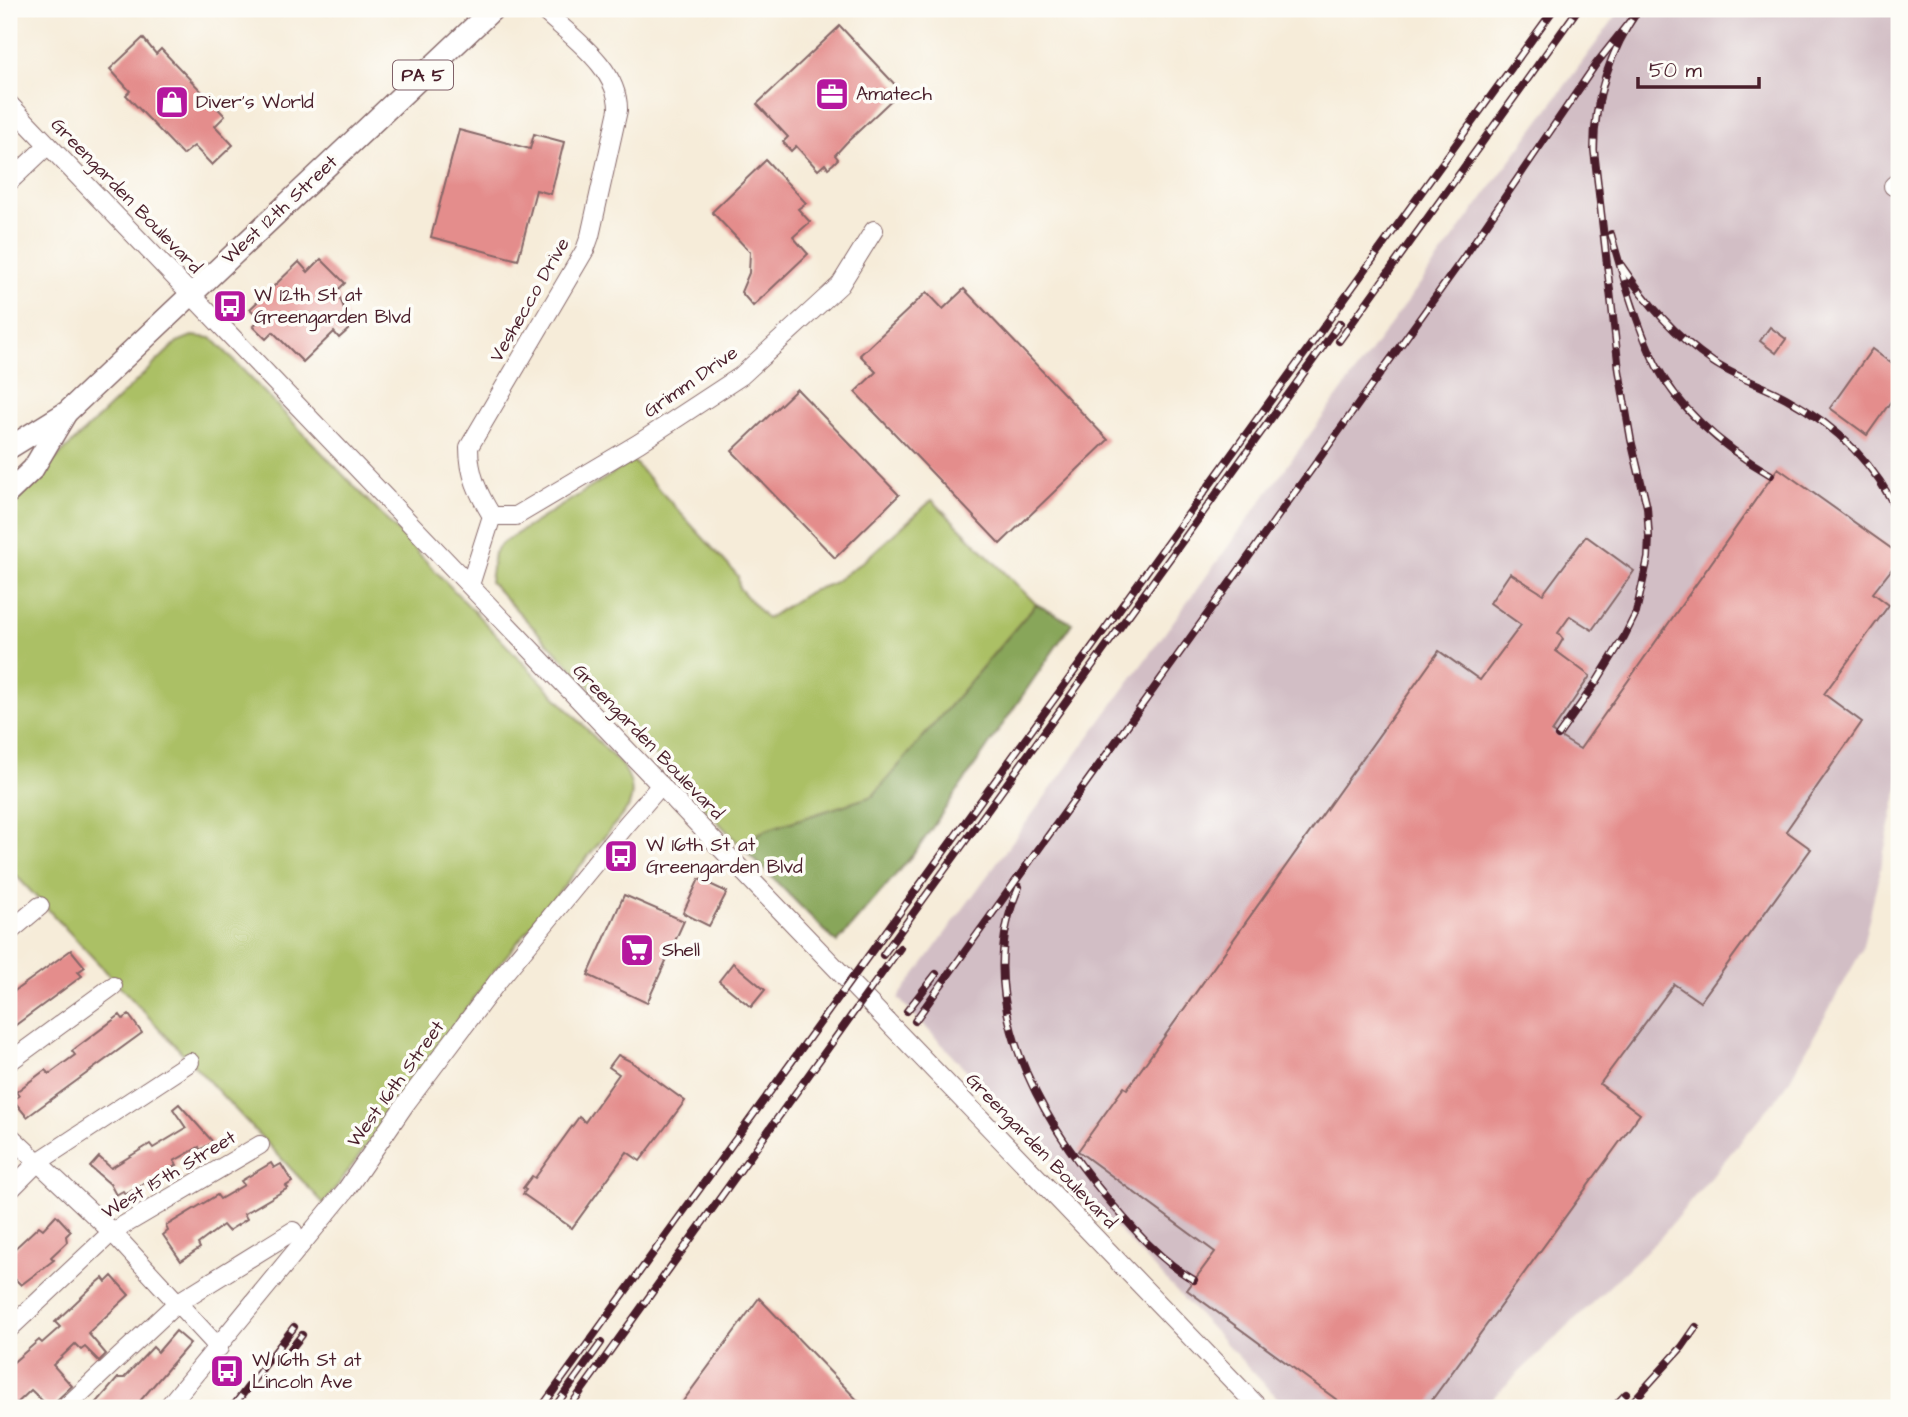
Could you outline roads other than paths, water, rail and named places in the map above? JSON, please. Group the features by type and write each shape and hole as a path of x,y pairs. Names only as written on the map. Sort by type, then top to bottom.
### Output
{"main road":[{"name":"West 12th Street","path":"9,448 67,412 493,9"},
{"name":"West 12th Street","path":"9,492 33,469 67,412"}],"street":[{"name":"Veshecco Drive","path":"492,516 475,488 469,467 469,447 585,250 618,110 618,98 611,76 542,9"},
{"name":"Greengarden Boulevard","path":"9,104 1259,1408"},
{"path":"9,183 48,145"},
{"name":"Grimm Drive","path":"492,516 516,516 639,443 741,376 839,285 874,230"},
{"path":"470,585 492,516"},
{"name":"West 16th Street","path":"167,1408 346,1191 406,1103 486,997 661,785"},
{"path":"9,932 40,906"},
{"path":"9,1062 113,986"},
{"path":"9,1191 38,1163 190,1062"},
{"path":"9,1135 112,1232 219,1348"},
{"name":"West 15th Street","path":"9,1329 112,1232 260,1145"},
{"path":"65,1408 177,1303 293,1231"}],"railway":[{"path":"541,1408 1554,9"},
{"path":"1339,341 1578,9"},
{"path":"1558,736 1624,637 1636,613 1648,558 1647,507 1631,440 1619,370 1594,150 1597,112 1606,76 1620,41 1639,9"},
{"path":"915,1021 1464,257 1596,64 1630,21"},
{"path":"1611,234 1643,335 1666,382 1706,428 1771,475"},
{"path":"1621,265 1662,318 1699,352 1730,372 1786,398 1837,433 1879,479 1899,516"},
{"path":"883,955 1340,323"},
{"path":"1019,887 1006,929 1003,972 1008,1014 1020,1056 1038,1096 1085,1171 1140,1235 1160,1255 1194,1280"},
{"path":"569,1408 900,948"},
{"path":"907,1011 936,974"},
{"path":"232,1408 294,1327"},
{"path":"1627,1408 1682,1347 1696,1327"},
{"path":"279,1364 302,1335"},
{"path":"554,1408 601,1343"},
{"path":"1613,1408 1626,1394"}],"place":[{"name":"Amatech","path":"832,94"},
{"name":"Diver's World","path":"172,102"},
{"name":"W 12th St at Greengarden Blvd","path":"230,306"},
{"name":"W 16th St at Greengarden Blvd","path":"621,856"},
{"name":"Shell","path":"637,950"},
{"name":"W 16th St at Lincoln Ave","path":"227,1371"}]}
